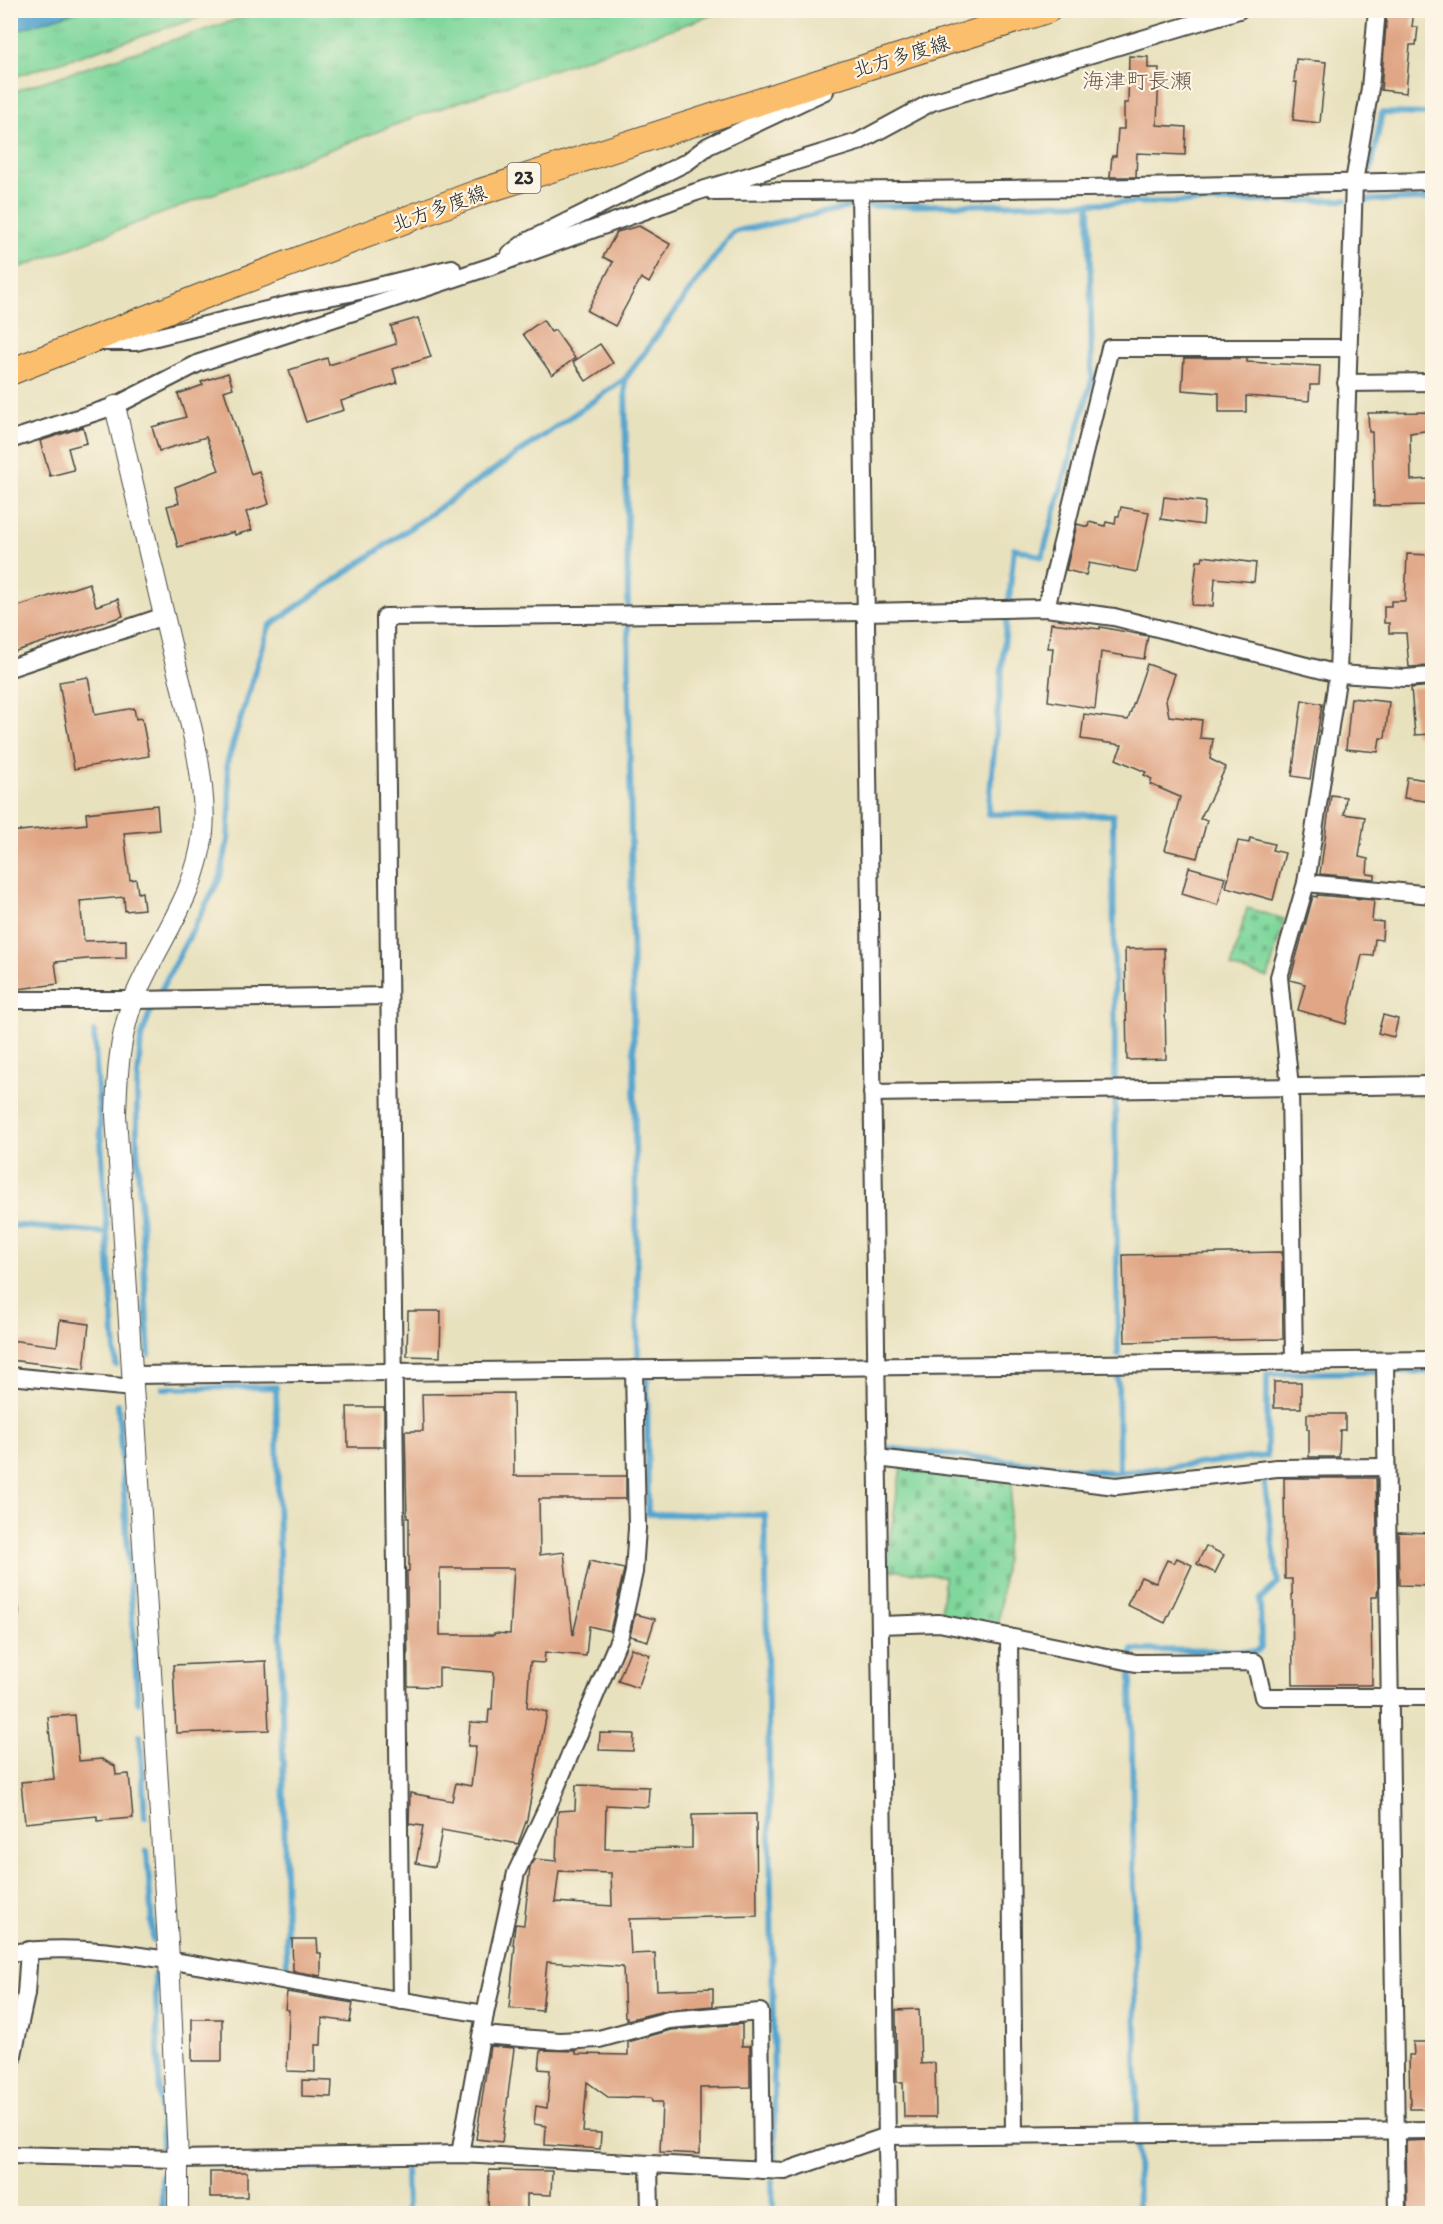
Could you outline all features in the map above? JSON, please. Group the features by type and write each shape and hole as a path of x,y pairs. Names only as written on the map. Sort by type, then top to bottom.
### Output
{"main road":[{"name":"北方多度線","path":"10,372 480,192 1047,10"}],"street":[{"path":"10,440 114,406 199,363 495,265 696,192 858,142 932,102 1239,10"},
{"path":"1294,1360 1290,1087 1279,976 1305,883 1338,674 1354,182 1371,88 1377,10"},
{"path":"83,343 135,342 295,303 350,294 451,268 495,265 526,242 687,162 708,146 827,90 870,66"},
{"path":"696,192 1432,182"},
{"path":"860,191 888,2214"},
{"path":"1046,608 1110,348 1347,348"},
{"path":"1346,383 1432,382"},
{"path":"114,406 189,720 199,776 203,832 190,890 133,1000 117,1070 116,1115 169,1959 178,2214"},
{"path":"401,2001 385,617 1046,608 1114,618 1338,674 1395,678 1432,676"},
{"path":"10,668 164,616"},
{"path":"1305,883 1432,895"},
{"path":"10,1000 389,996"},
{"path":"872,1093 1432,1085"},
{"path":"10,1376 132,1382 394,1372 1432,1360"},
{"path":"1384,1361 1396,2214"},
{"path":"460,2154 485,2014 516,1873 620,1639 633,1572 637,1528 634,1369"},
{"path":"877,1458 1116,1486 1277,1468 1386,1467"},
{"path":"880,1625 939,1623 1136,1663 1255,1662 1263,1697 1432,1696"},
{"path":"1010,1637 1014,2134"},
{"path":"10,1953 29,1950 101,1951 169,1959 485,2014"},
{"path":"10,2069 26,1994 29,1950"},
{"path":"482,2035 560,2041 599,2039 669,2020 760,2012 762,2170"},
{"path":"10,2155 177,2159 460,2154 785,2171 887,2136 1432,2130"},
{"path":"649,2164 650,2214"}],"green space":[{"path":"78,11 220,11 11,78 10,32"},
{"path":"263,11 724,11 418,116 11,271 11,92"},
{"path":"1247,908 1284,919 1268,978 1231,967"},
{"path":"901,1468 1013,1479 998,1630 941,1617 944,1576 888,1570 888,1549"}],"water":[{"path":"11,10 78,10 78,11 11,32"}],"building":[{"path":"1387,10 1414,10 1412,27 1418,27 1416,45 1410,45 1406,93 1381,90"},
{"path":"1129,56 1148,57 1148,68 1159,68 1157,125 1186,127 1185,155 1137,153 1136,177 1110,177 1112,156 1116,156 1118,129 1124,129 1124,103 1128,103"},
{"path":"1296,59 1326,62 1320,123 1293,120 1297,82 1294,82"},
{"path":"639,226 670,244 649,283 641,278 615,326 587,311 613,262 603,257 617,232"},
{"path":"418,318 431,357 393,369 397,383 341,401 344,410 306,422 289,370 327,358 329,365 396,344 391,326"},
{"path":"543,320 551,332 555,330 575,358 552,375 523,334"},
{"path":"600,344 613,363 586,381 573,362"},
{"path":"1184,358 1247,358 1247,362 1320,366 1319,385 1310,385 1309,401 1246,396 1246,412 1219,412 1219,393 1182,390"},
{"path":"228,373 233,388 224,391 251,474 259,471 269,504 246,512 252,530 235,535 234,532 178,547 167,506 179,503 175,487 219,470 206,437 159,451 152,427 186,417 178,394 203,385 201,382"},
{"path":"1432,412 1432,430 1410,433 1411,480 1432,479 1432,505 1374,506 1372,432 1369,432 1368,413"},
{"path":"83,427 87,443 68,448 74,470 50,476 40,441"},
{"path":"1164,497 1205,502 1203,525 1161,519"},
{"path":"1121,507 1149,512 1137,572 1089,563 1086,575 1066,570 1077,524 1088,527 1089,522 1105,526 1106,522 1115,524"},
{"path":"1407,554 1432,555 1432,666 1409,667 1406,633 1389,633 1389,623 1384,623 1384,606 1391,606 1391,601 1405,601"},
{"path":"1203,556 1256,563 1254,582 1215,578 1213,606 1192,605 1197,561 1202,561"},
{"path":"89,583 96,606 118,599 123,616 10,653 10,609"},
{"path":"1051,623 1100,629 1100,627 1148,636 1144,659 1101,652 1095,709 1048,701 1053,648 1048,648"},
{"path":"1147,664 1175,674 1166,700 1169,716 1202,720 1200,738 1213,739 1210,759 1226,767 1200,819 1207,820 1197,858 1165,850 1180,797 1150,784 1152,779 1144,775 1146,772 1116,759 1122,745 1081,739 1084,714 1128,720"},
{"path":"88,677 95,715 134,708 136,719 142,718 149,756 74,769 59,682"},
{"path":"1432,686 1432,734 1415,735 1411,688"},
{"path":"1351,698 1389,702 1385,738 1380,738 1378,752 1346,749"},
{"path":"1302,700 1322,704 1310,779 1292,776"},
{"path":"1407,777 1432,781 1432,802 1404,798"},
{"path":"1331,795 1346,797 1344,814 1365,817 1359,857 1368,859 1367,874 1375,875 1375,879 1320,874"},
{"path":"157,805 159,830 124,833 130,880 136,879 138,893 142,892 144,909 125,911 124,897 80,901 84,941 126,940 126,958 55,962 58,984 10,990 10,832 87,824 86,813"},
{"path":"1250,838 1274,844 1272,850 1285,853 1273,900 1226,887 1238,841 1249,843"},
{"path":"1189,867 1225,877 1218,905 1182,894"},
{"path":"1317,895 1374,900 1372,921 1383,922 1382,940 1375,939 1373,956 1362,955 1346,1024 1298,1010 1305,984 1290,980 1313,896 1317,897"},
{"path":"1164,948 1166,1059 1127,1060 1125,949"},
{"path":"1383,1015 1398,1019 1394,1037 1378,1033"},
{"path":"1282,1252 1283,1339 1125,1342 1123,1255"},
{"path":"408,1311 441,1311 440,1357 407,1356"},
{"path":"60,1320 89,1324 84,1369 10,1360 10,1340 57,1346"},
{"path":"1274,1382 1301,1382 1301,1408 1274,1408"},
{"path":"513,1393 514,1476 626,1476 626,1499 539,1499 540,1555 564,1552 573,1635 590,1561 624,1569 610,1631 589,1626 586,1656 545,1652 544,1663 530,1662 527,1707 547,1712 527,1819 518,1844 442,1830 435,1867 416,1863 423,1826 409,1824 410,1793 452,1801 456,1783 471,1786 476,1746 468,1746 470,1722 488,1723 489,1709 492,1709 494,1672 439,1668 439,1687 408,1686 409,1518 407,1518 405,1431 423,1431 422,1394","holes":["440,1568 514,1568 510,1634 440,1635"]},
{"path":"347,1407 384,1407 384,1447 348,1447"},
{"path":"1307,1414 1345,1414 1345,1430 1340,1430 1339,1457 1309,1457"},
{"path":"1284,1478 1376,1478 1378,1585 1377,1597 1371,1597 1372,1685 1293,1685 1292,1579 1285,1579"},
{"path":"1398,1532 1432,1533 1432,1586 1399,1585"},
{"path":"1206,1546 1224,1555 1215,1573 1197,1564"},
{"path":"1177,1558 1192,1565 1165,1623 1127,1605 1141,1577 1156,1583 1167,1560 1174,1563"},
{"path":"635,1614 655,1619 648,1641 630,1636"},
{"path":"631,1648 650,1655 638,1688 618,1681"},
{"path":"266,1661 269,1730 176,1733 173,1665"},
{"path":"75,1715 79,1761 102,1759 115,1766 116,1775 129,1774 133,1818 97,1821 97,1816 25,1823 21,1782 54,1779 48,1717"},
{"path":"600,1733 634,1734 633,1751 599,1750"},
{"path":"576,1785 649,1787 648,1807 606,1805 605,1849 692,1848 692,1815 756,1814 757,1916 629,1919 631,1954 655,1953 657,1990 713,1988 713,2006 668,2010 627,2020 623,1967 547,1962 542,2011 509,2008 515,1926 516,1924 524,1925 530,1867 534,1859 556,1861 558,1811 575,1810","holes":["559,1871 611,1873 612,1906 555,1902"]},
{"path":"292,1939 317,1939 318,1953 321,1953 321,1976 293,1971"},
{"path":"287,1992 353,2003 350,2022 322,2018 321,2045 315,2045 315,2072 287,2071 289,2010 285,2009"},
{"path":"919,2009 921,2064 935,2063 936,2117 904,2117 903,2082 897,2082 896,2010"},
{"path":"192,2019 222,2019 222,2061 192,2061"},
{"path":"742,2024 742,2046 750,2046 750,2087 700,2088 700,2154 660,2152 662,2102 652,2102 651,2098 608,2097 587,2082 583,2132 601,2133 600,2149 545,2145 546,2126 534,2124 536,2106 547,2108 550,2070 539,2069 541,2050 576,2051 576,2054 628,2055 628,2042 671,2030"},
{"path":"1413,2042 1432,2042 1432,2109 1410,2109 1409,2055 1414,2055"},
{"path":"490,2046 514,2048 502,2142 476,2139"},
{"path":"302,2080 332,2081 331,2097 302,2096"},
{"path":"1432,2140 1432,2211 1407,2211 1406,2141"},
{"path":"489,2170 552,2171 551,2195 527,2194 527,2214 488,2214"},
{"path":"210,2172 247,2172 247,2197 210,2197"}],"waterway":[{"path":"1371,169 1382,113 1432,114"},
{"path":"1362,200 1432,199"},
{"path":"870,206 1345,200"},
{"path":"1009,601 1014,548 1042,557 1092,379 1089,203"},
{"path":"160,992 220,878 228,840 230,807 227,763 269,626 625,379 733,232 853,206"},
{"path":"625,379 628,606"},
{"path":"1007,615 988,814 1113,815 1115,1082"},
{"path":"628,621 638,1359"},
{"path":"149,1354 137,1146 137,1089 141,1038 151,1009"},
{"path":"94,1032 107,1233"},
{"path":"1115,1097 1118,1355"},
{"path":"10,1225 107,1233 116,1365"},
{"path":"1118,1372 1119,1473"},
{"path":"889,1448 1117,1473 1267,1456 1267,1374 1375,1372"},
{"path":"1395,1372 1432,1372"},
{"path":"647,1381 648,1514 765,1515 775,2158"},
{"path":"163,1388 276,1387 287,1973"},
{"path":"118,1404 138,1702"},
{"path":"1131,1657 1132,1650 1257,1651 1261,1648 1260,1600 1278,1583 1264,1478"},
{"path":"1131,1672 1137,2124"},
{"path":"140,1736 145,1817"},
{"path":"147,1851 153,1940"},
{"path":"155,1974 162,2146"},
{"path":"1137,2143 1138,2214"},
{"path":"291,2168 406,2164 407,2214"},
{"path":"162,2175 162,2214"},
{"path":"772,2182 773,2214"}],"district":[{"name":"海津町長瀬","path":"1137,80"}]}
